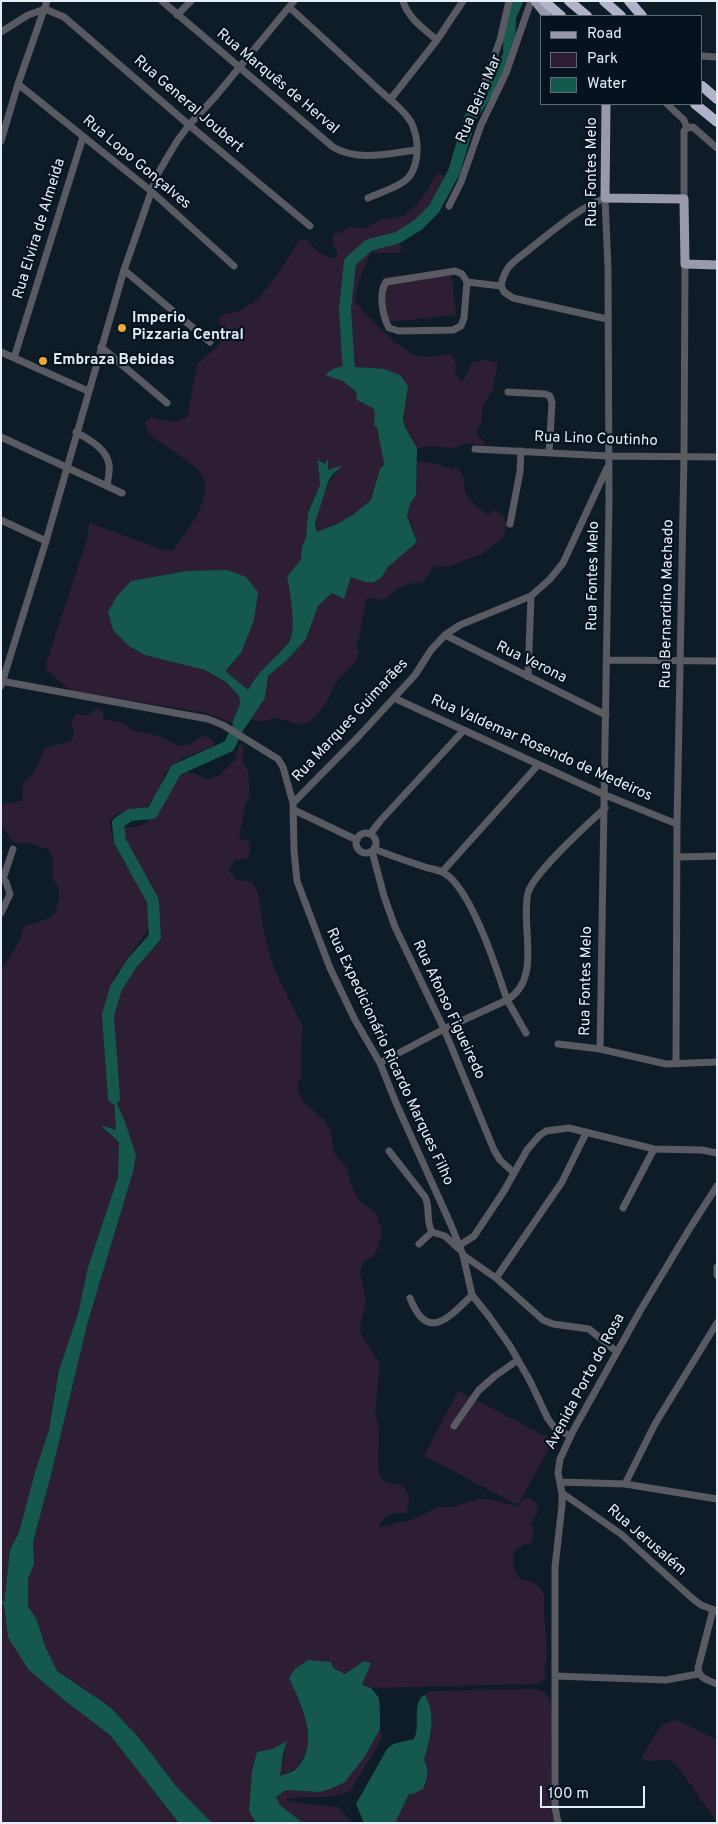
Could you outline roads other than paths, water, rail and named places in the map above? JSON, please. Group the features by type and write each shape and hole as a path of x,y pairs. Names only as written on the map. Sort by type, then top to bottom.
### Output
{"highway":[{"path":"544,1 560,15"},
{"path":"569,1 585,15"},
{"path":"604,1 620,15"},
{"path":"629,1 641,15"},
{"path":"703,80 717,92"},
{"path":"703,87 717,99"},
{"path":"696,105 717,122"}],"main road":[{"path":"533,1 546,15"},
{"name":"Rua Fontes Melo","path":"605,198 606,105"},
{"path":"605,198 684,199"},
{"name":"Rua Bernardino Machado","path":"684,199 685,264"},
{"path":"685,264 717,265"}],"street":[{"name":"Rua Marquês de Herval","path":"162,1 239,68 342,153 367,156 417,150"},
{"path":"177,15 190,1"},
{"path":"403,1 405,9 412,18 437,40"},
{"path":"390,100 437,40 463,1"},
{"path":"482,93 500,40 509,1"},
{"name":"Rua Beira Mar","path":"449,206 461,182 481,125 506,73 533,1"},
{"path":"2,683 46,541 66,466 124,270 151,190 166,159 189,125 291,4 407,116 416,135 416,160 408,178 402,183 368,198"},
{"path":"1,32 46,5"},
{"path":"1,141 18,84 46,5"},
{"name":"Rua General Joubert","path":"46,5 64,17 310,226"},
{"path":"703,56 717,57"},
{"name":"Rua Lopo Gonçalves","path":"18,84 151,190 234,266"},
{"path":"669,105 684,120 688,128 693,128 717,148"},
{"name":"Rua Bernardino Machado","path":"684,199 683,134 688,128"},
{"name":"Rua Elvira de Almeida","path":"14,358 83,137"},
{"path":"605,198 592,203 563,223 516,261 505,272 501,286 504,292 514,298 607,318"},
{"name":"Rua Fontes Melo","path":"600,1049 609,500 608,268 605,198"},
{"name":"Rua Bernardino Machado","path":"676,1064 677,824 684,456 685,264"},
{"path":"124,270 210,342"},
{"path":"454,271 462,274 467,282 463,324 457,329 399,331 392,330 388,326 382,299 382,287 386,282 454,271"},
{"path":"467,282 501,286"},
{"path":"101,347 167,403"},
{"path":"1,352 88,391"},
{"path":"508,392 545,394 550,396 552,403 550,453"},
{"path":"76,432 94,442 105,452 109,465 107,486"},
{"path":"1,437 122,493"},
{"name":"Rua Lino Coutinho","path":"475,450 608,456 717,457"},
{"path":"510,524 520,472 521,451"},
{"name":"Rua Marques Guimarães","path":"294,806 415,675 431,650 445,635 460,625 531,596 550,579 562,563 608,466"},
{"path":"1,520 46,541"},
{"path":"528,677 531,596"},
{"name":"Rua Verona","path":"445,635 606,715"},
{"path":"607,660 717,661"},
{"name":"Rua Marques Guimarães","path":"2,683 208,718 218,722 278,759 283,767 294,806"},
{"name":"Rua Valdemar Rosendo de Medeiros","path":"394,698 605,795 677,824"},
{"path":"370,834 463,731"},
{"path":"442,872 538,765"},
{"path":"294,806 357,840 359,849 363,852 368,853 373,850 376,840 370,834 362,834 357,840"},
{"name":"Rua Expedicionário Ricardo Marques Filho","path":"294,806 293,842 297,881 330,968 355,1020 380,1063 461,1250 472,1295 488,1315 518,1360 534,1387 551,1423 554,1427 570,1436"},
{"path":"380,1063 444,1029 507,1000 521,989 526,979 528,954 526,910 530,887 554,858 605,808"},
{"path":"1,913 10,894 2,878 13,849"},
{"path":"373,850 442,872 455,884 473,912 486,941 507,1000 526,1033"},
{"name":"Rua Afonso Figueiredo","path":"373,850 384,896 395,926 444,1029 494,1150 500,1160 514,1172"},
{"path":"678,857 717,856"},
{"path":"558,1044 600,1049 666,1064 717,1062"},
{"path":"461,1250 474,1236 526,1150 539,1136 546,1132 569,1128 654,1149 702,1150 717,1153"},
{"path":"496,1278 562,1182 586,1133"},
{"path":"623,1208 654,1149"},
{"path":"389,1151 428,1202 428,1225 432,1232 445,1236 543,1320 553,1324 588,1329 617,1352"},
{"name":"Avenida Porto do Rosa","path":"558,1823 555,1807 555,1567 562,1493 558,1473 560,1459 570,1436 617,1352 717,1186"},
{"path":"419,1244 432,1232"},
{"path":"717,1267 717,1275"},
{"path":"410,1298 420,1318 427,1323 434,1324 444,1320 472,1295"},
{"path":"625,1484 655,1424 717,1323"},
{"path":"454,1426 479,1390 518,1360"},
{"path":"560,1482 625,1484 717,1499"},
{"name":"Rua Jerusalém","path":"562,1493 621,1534 684,1592 701,1605 715,1611 699,1662 698,1674"},
{"path":"555,1676 660,1680 698,1674 702,1678 717,1684"}],"water":[{"path":"343,366 384,369 400,375 408,386 403,418 405,427 417,448 416,495 410,504 407,516 417,542 388,567 381,578 374,582 365,582 351,577 344,599 332,593 318,606 306,639 287,660 268,676 265,698 245,728 232,723 240,704 239,696 226,682 205,670 145,655 129,646 113,630 108,612 117,596 131,581 187,571 227,570 246,577 258,592 254,620 241,653 225,671 248,690 262,670 289,642 291,636 292,610 287,577 301,559 302,546 306,538 308,513 320,485 318,460 325,464 328,458 328,470 343,465 332,475 328,482 315,523 317,532 337,524 354,514 371,500 380,469 394,453 390,441 374,425 375,413 373,408 357,400 356,392 343,381 325,375 333,369"},
{"path":"114,1098 124,1119 136,1155 133,1172 88,1321 33,1542 34,1564 28,1579 28,1606 37,1620 45,1646 57,1671 110,1707 140,1739 176,1786 212,1823 179,1823 110,1735 64,1700 28,1669 8,1637 4,1604 10,1550 19,1532 35,1472 49,1430 59,1370 78,1314 88,1267 118,1177 119,1142 100,1125 116,1130"},
{"path":"308,1660 331,1662 333,1668 345,1674 364,1661 371,1663 362,1685 371,1688 379,1698 380,1729 365,1756 345,1782 319,1792 286,1790 276,1797 280,1805 303,1823 256,1823 249,1811 252,1771 257,1752 272,1749 287,1741 280,1776 297,1768 304,1758 308,1747 308,1735 303,1711 289,1678 295,1669"},
{"path":"425,1695 429,1703 432,1719 424,1760 427,1778 423,1789 409,1794 395,1823 364,1823 356,1804 387,1749 393,1744 414,1739 417,1728 419,1701"}],"waterway":[{"path":"355,380 349,373 345,309 350,262 369,245 397,238 418,225 434,209 454,172 470,118 495,81 509,55 510,17 517,1"},
{"path":"382,420 392,474"},
{"path":"114,1098 108,1015 116,988 132,963 155,937 153,901 120,841 118,823 130,815 152,813 176,770 229,746 246,711"},
{"path":"1,1601 4,1604"}],"place":[{"name":"Imperio Pizzaria Central","path":"122,328"},
{"name":"Embraza Bebidas","path":"43,361"}]}
